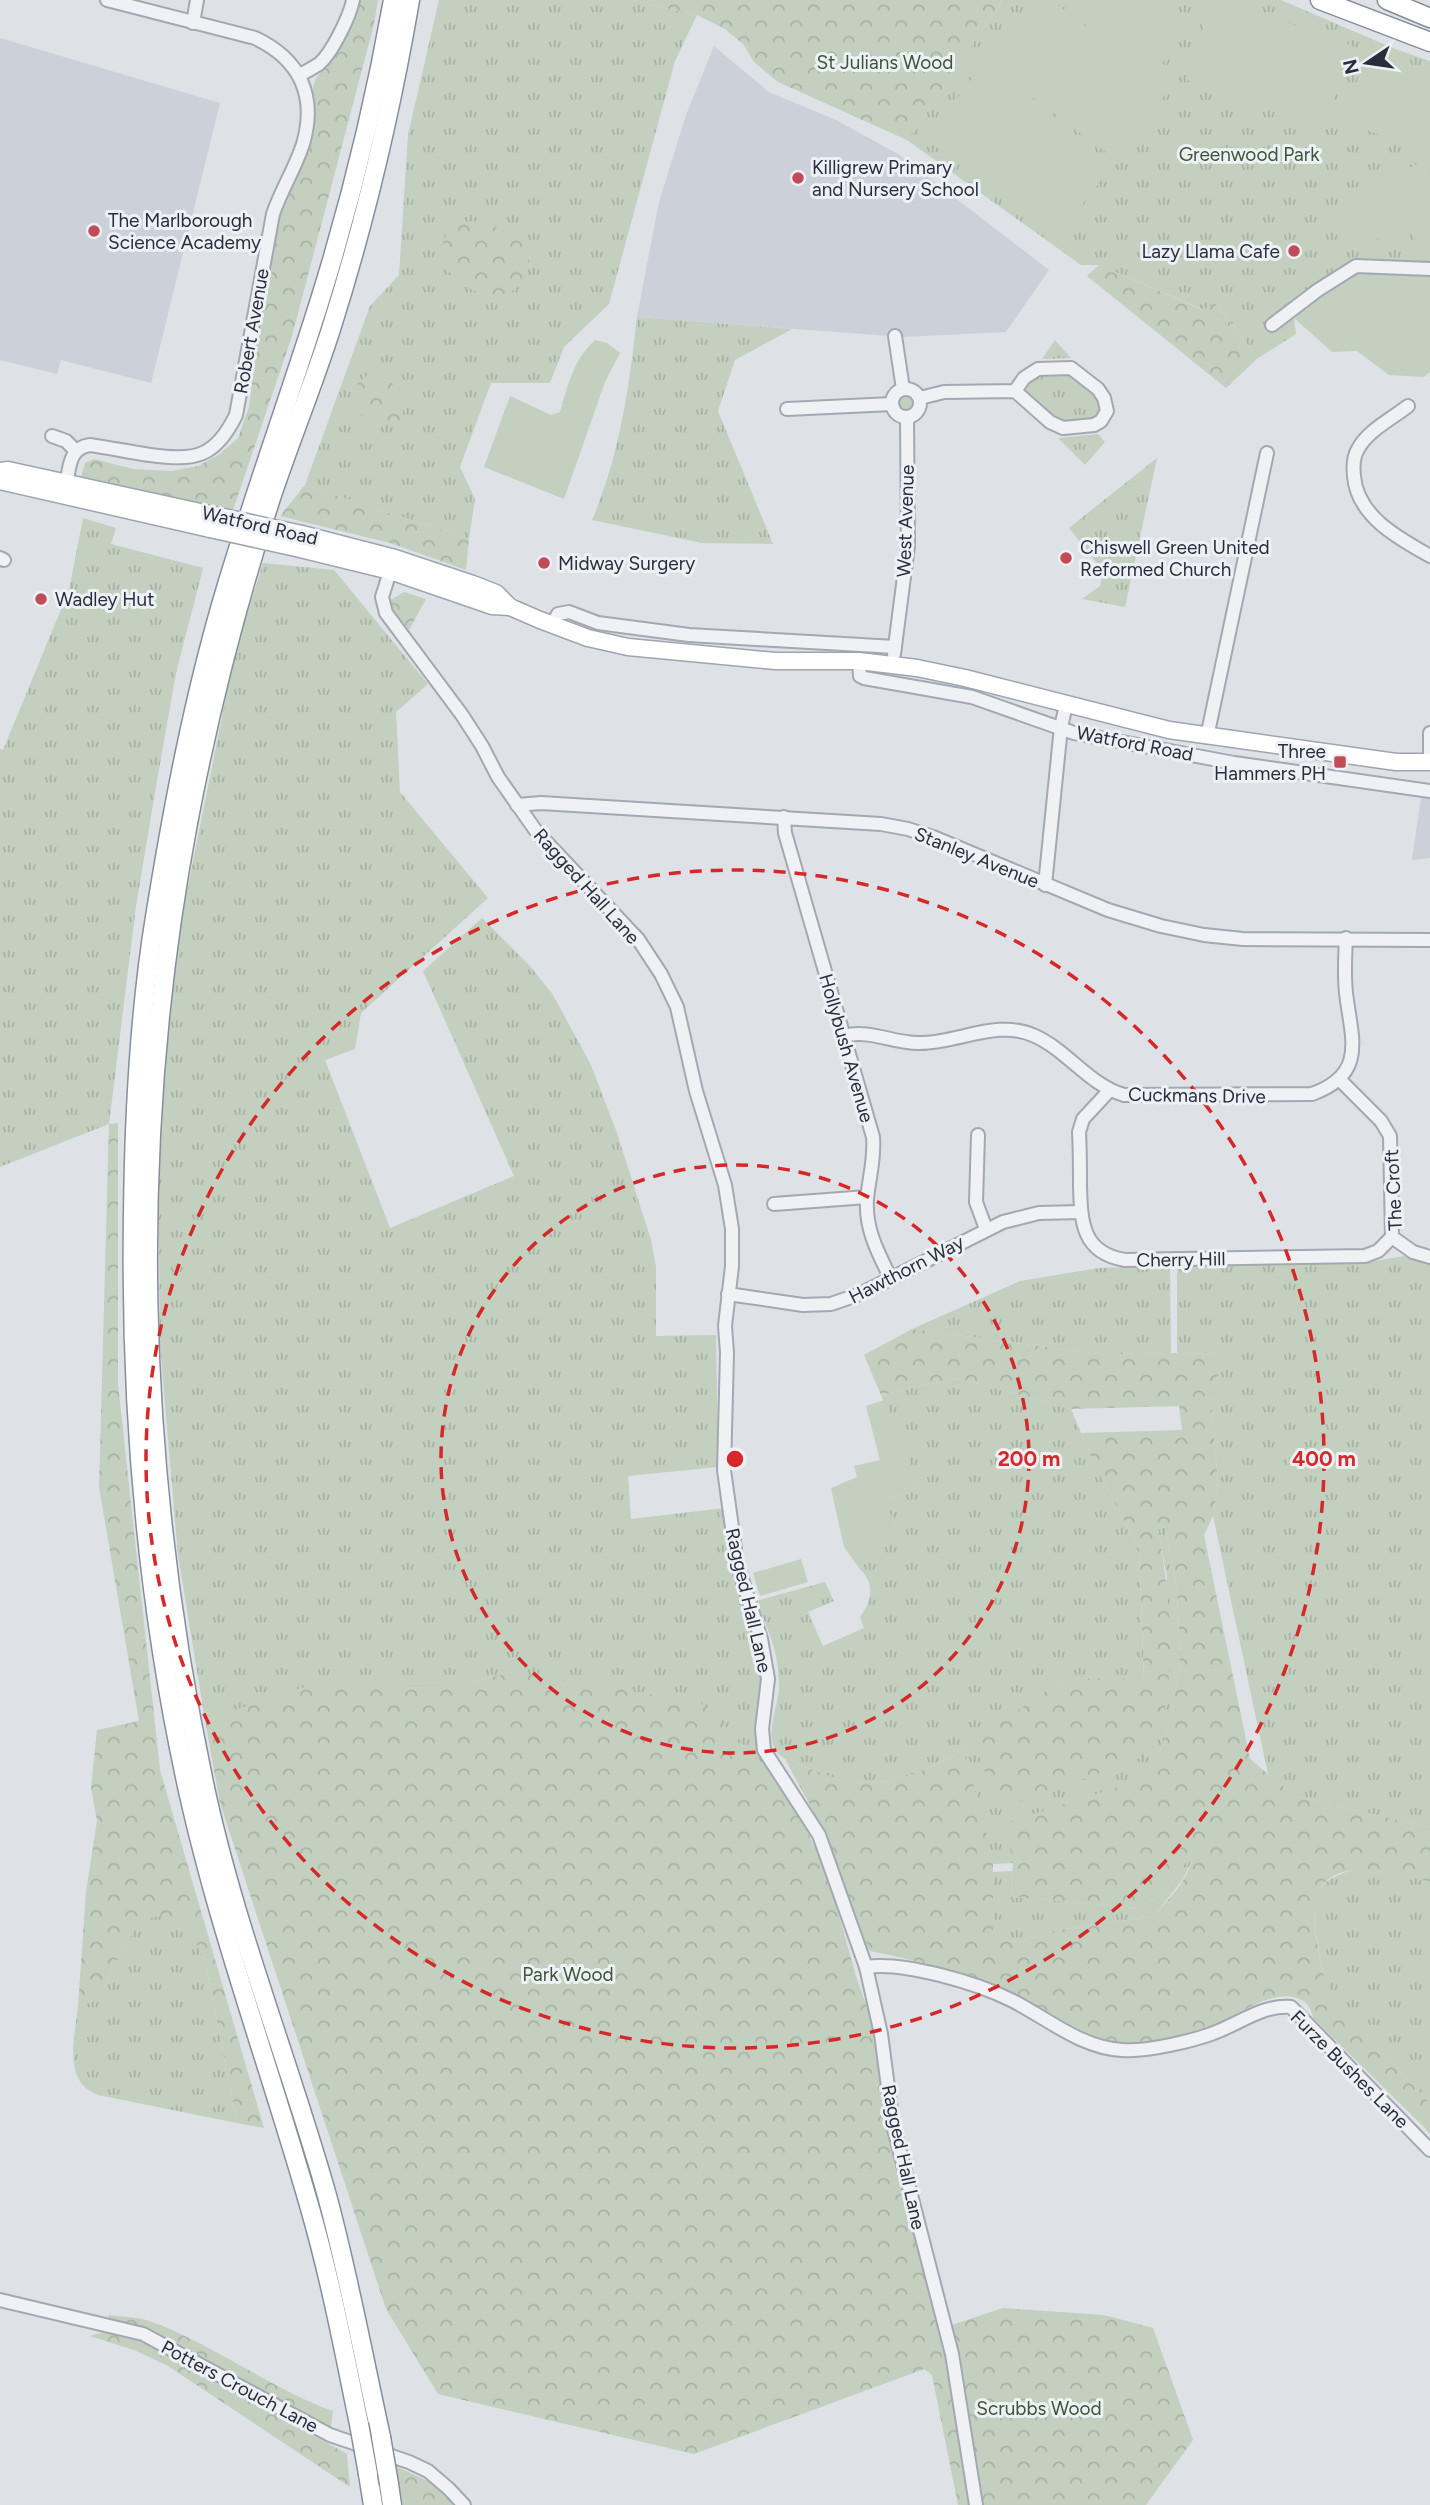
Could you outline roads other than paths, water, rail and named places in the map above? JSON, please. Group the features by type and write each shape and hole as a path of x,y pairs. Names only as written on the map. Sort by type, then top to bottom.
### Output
{"highway":[{"path":"373,2505 359,2424 312,2214 227,1942 187,1787 164,1666 149,1560 136,1435 132,1301 134,1140 143,1019 154,923 184,752 225,590 320,300 343,218 370,115 393,0"},
{"path":"392,2505 380,2437 328,2199 236,1905 204,1785 167,1566 157,1477 149,1359 147,1274 149,1138 162,992 187,825 224,656 270,502 329,335 355,249 388,116 410,0"},
{"path":"1320,0 1430,43"},
{"path":"1387,0 1430,18"}],"main road":[{"name":"Watford Road","path":"0,471 8,470 65,490"},
{"name":"Watford Road","path":"0,481 65,490 299,541 392,565 492,606 510,607 588,638 628,647 775,661 859,661 892,665 965,678 1066,705 1207,737 1396,762 1430,763"}],"street":[{"name":"Robert Avenue","path":"75,450 90,445 178,459 205,453 228,433 241,394 273,214 280,191 302,145 307,124 307,101 299,75 287,58 268,44 255,38 107,0"},
{"path":"193,23 197,0"},
{"path":"299,75 321,62 353,0"},
{"path":"1272,325 1343,272 1356,266 1430,269"},
{"path":"895,336 902,389"},
{"path":"920,398 944,392 1016,391 1050,422 1063,428 1087,428 1101,421 1107,411 1104,398 1098,389 1071,368 1038,369 1024,378 1016,391"},
{"path":"902,389 911,389 920,398 918,411 907,417 895,412 892,404 894,396 902,389"},
{"path":"787,409 892,404"},
{"path":"1408,406 1370,435 1357,450 1354,482 1358,496 1374,517 1397,536 1430,556"},
{"name":"West Avenue","path":"892,665 908,553 907,417"},
{"path":"52,436 66,441 75,450 65,490"},
{"path":"1207,737 1266,453"},
{"name":"Ragged Hall Lane","path":"392,565 382,597 386,613 462,715 517,806 536,831 631,930 661,974 674,999 696,1091 725,1185 733,1248 725,1326 727,1353 724,1470 737,1563 761,1639 768,1679 762,1729 764,1750 819,1835 866,1967 881,2034 893,2125 952,2354 976,2505"},
{"path":"552,625 558,614 565,612 598,623 690,635 895,647"},
{"name":"Watford Road","path":"859,661 860,676 864,678 972,697 1074,733 1234,763 1430,791"},
{"path":"1045,885 1061,727 1066,705"},
{"path":"1430,733 1430,763"},
{"name":"Stanley Avenue","path":"517,806 541,803 881,824 908,829 1045,885 1161,926 1243,939 1430,940"},
{"name":"Hollybush Avenue","path":"784,817 785,833 873,1137 874,1158 867,1198 868,1223 873,1243 891,1279"},
{"path":"1339,1079 1349,1062 1353,1041 1345,984 1346,938"},
{"name":"Cuckmans Drive","path":"844,1036 866,1033 900,1042 931,1043 988,1031 1019,1030 1061,1051 1109,1091 1135,1097 1302,1096 1322,1090 1339,1079"},
{"name":"The Croft","path":"1339,1079 1381,1121 1390,1136 1392,1237 1413,1252 1430,1257"},
{"name":"Cherry Hill","path":"1109,1091 1081,1125 1081,1212 1082,1225 1090,1240 1111,1257 1125,1260 1365,1256 1378,1251 1392,1237"},
{"path":"978,1135 976,1202 986,1229"},
{"path":"774,1204 867,1198"},
{"name":"Hawthorn Way","path":"729,1294 818,1306 845,1301 986,1229 1021,1216 1081,1212"},
{"name":"Furze Bushes Lane","path":"866,1967 883,1964 948,1978 1009,1999 1098,2046 1124,2051 1201,2038 1259,2011 1291,2007 1430,2150"},
{"name":"Potters Crouch Lane","path":"0,2300 143,2334 330,2435 410,2462 428,2471 464,2505"}],"place":[{"name":"Killigrew Primary and Nursery School","path":"798,178"},
{"name":"The Marlborough Science Academy","path":"94,231"},
{"name":"Lazy Llama Cafe","path":"1294,251"},
{"name":"Chiswell Green United Reformed Church","path":"1066,558"},
{"name":"Midway Surgery","path":"544,563"},
{"name":"Wadley Hut","path":"41,599"},
{"name":"Three Hammers PH","path":"1340,762"}],"park label":[{"name":"St Julians Wood","path":"885,62"},
{"name":"Greenwood Park","path":"1249,154"},
{"name":"Park Wood","path":"568,1974"},
{"name":"Scrubbs Wood","path":"1039,2408"}]}
